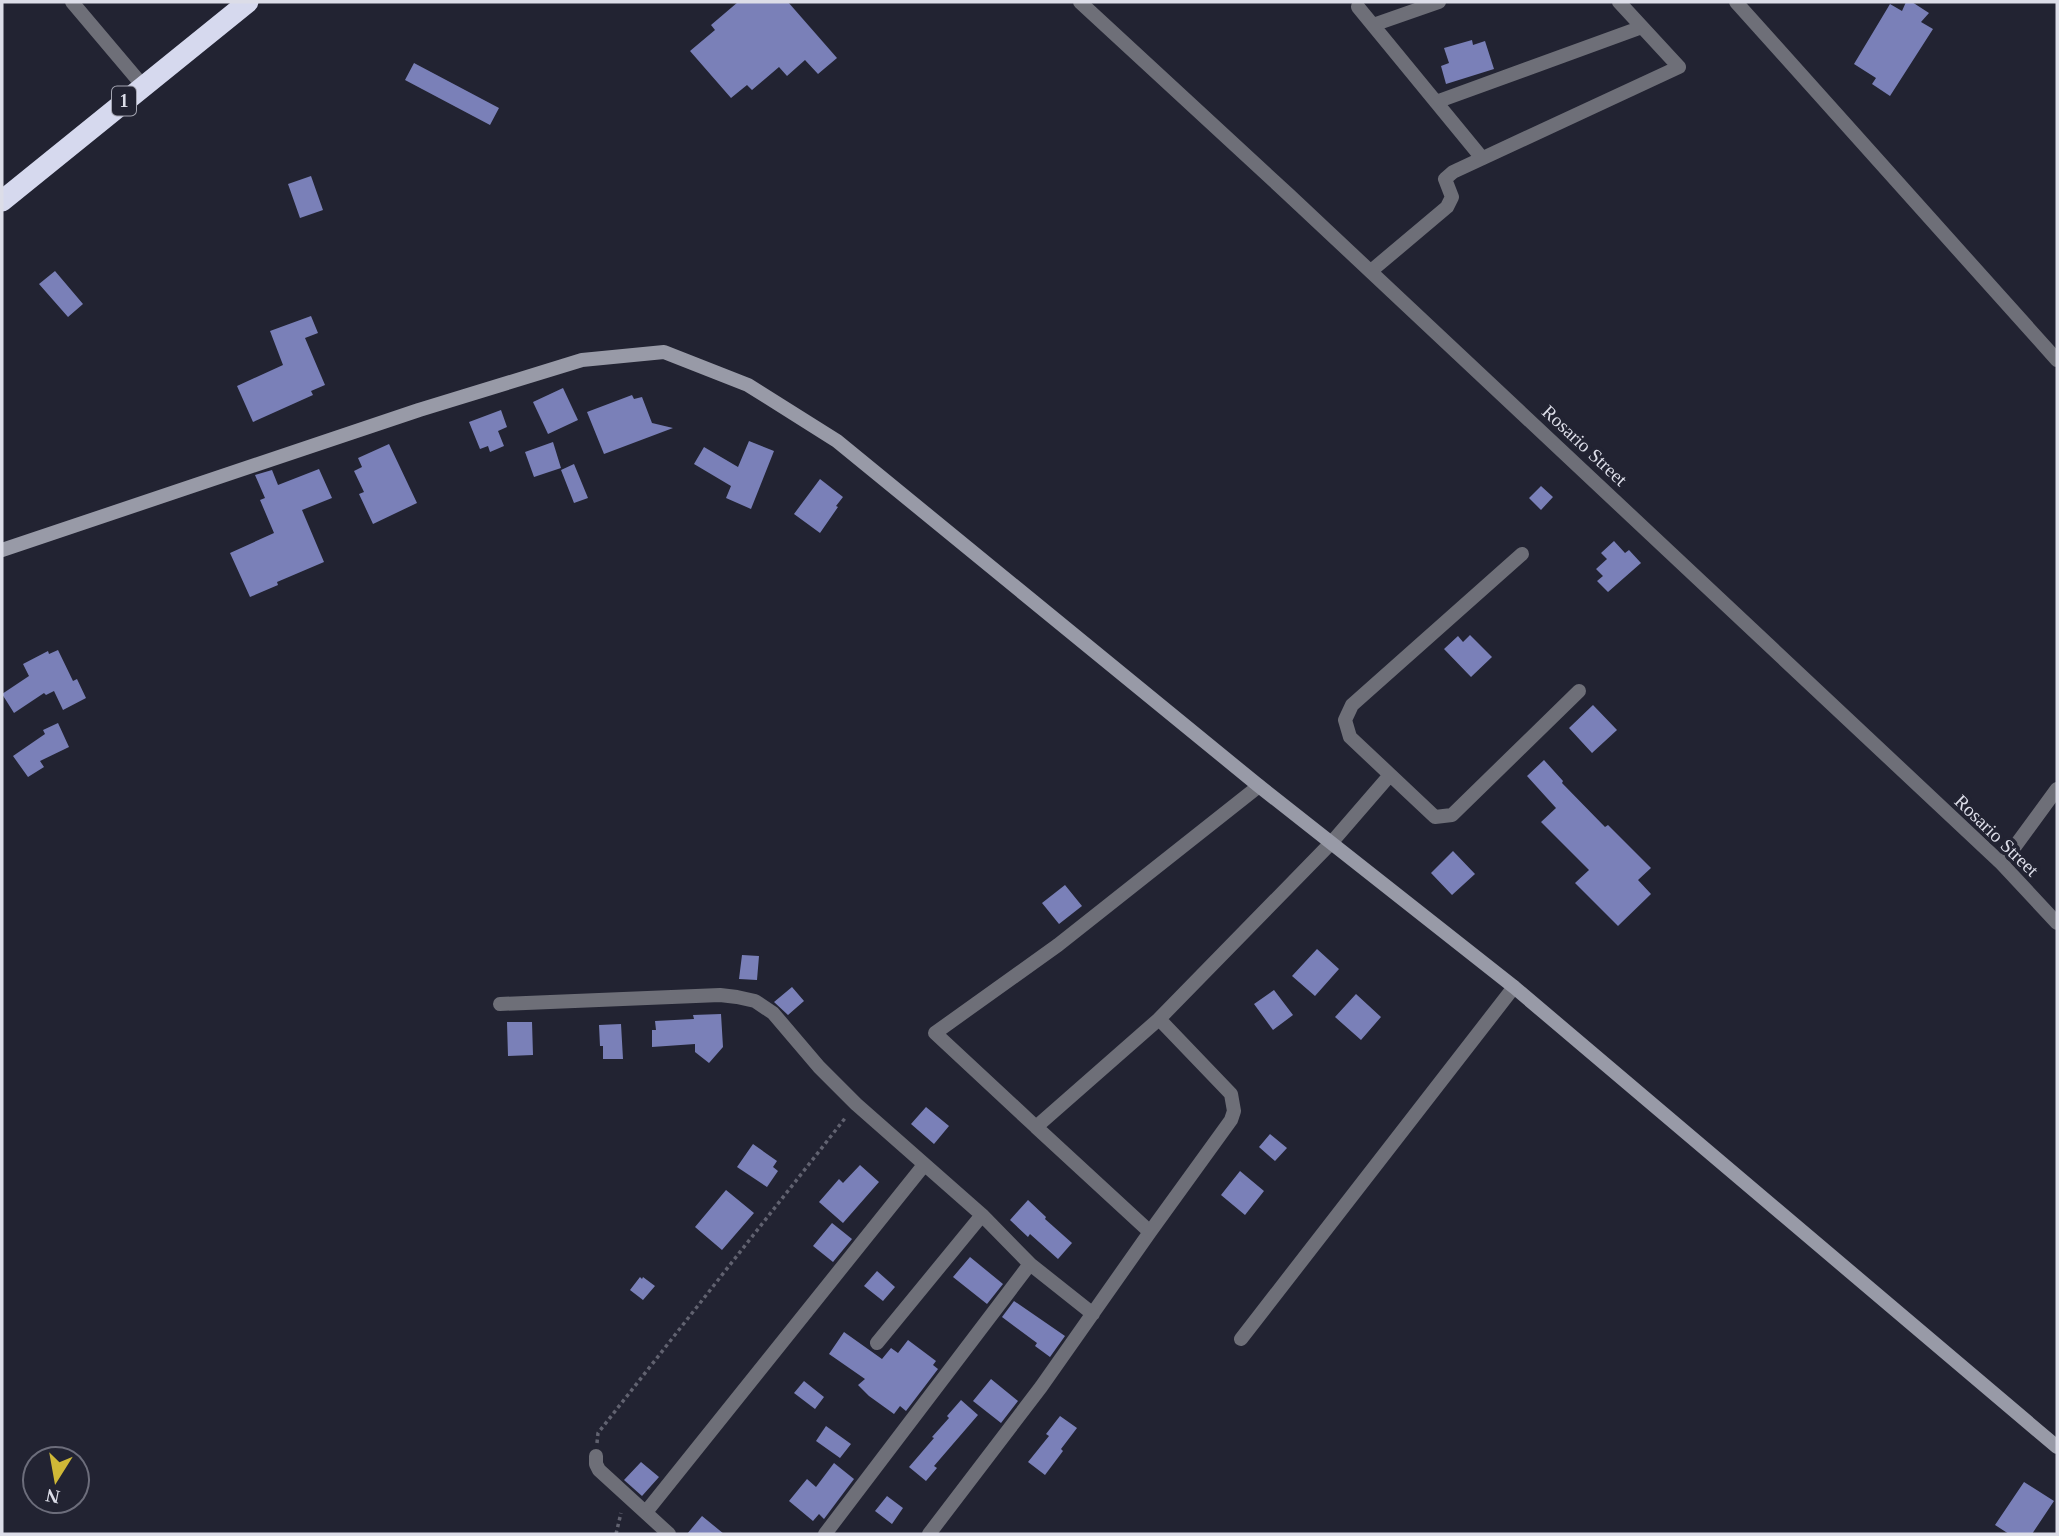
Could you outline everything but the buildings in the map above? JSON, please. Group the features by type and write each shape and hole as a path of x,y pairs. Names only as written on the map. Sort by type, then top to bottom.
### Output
{"highway":[{"name":"1","path":"2,201 248,2"}],"street":[{"path":"72,2 143,86"},
{"name":"Rosario Street","path":"1080,2 1371,271 2002,864 2057,923"},
{"path":"1373,25 1439,2"},
{"path":"1371,271 1447,207 1452,197 1445,179 1453,172 1679,68 1619,2"},
{"path":"1736,2 2057,360"},
{"path":"1359,7 1482,159"},
{"path":"1436,102 1642,27"},
{"path":"2,550 419,410 582,360 664,352 748,385 837,441 1259,786 1514,987 2057,1447"},
{"path":"1522,554 1352,705 1345,720 1350,737 1435,817 1452,815 1579,691"},
{"path":"1036,1127 1159,1019 1332,842 1390,775"},
{"path":"1150,1232 935,1033 1058,945 1259,786"},
{"path":"2002,864 2057,789"},
{"path":"1241,1339 1514,987"},
{"path":"500,1004 707,996 737,997 755,1002 773,1013 819,1067 856,1104 982,1215 1030,1264 1093,1314"},
{"path":"929,1534 1041,1387 1231,1120 1234,1111 1231,1094 1159,1019"},
{"path":"646,1512 924,1165"},
{"path":"877,1343 982,1215"},
{"path":"825,1534 1030,1264"},
{"path":"596,1456 599,1470 669,1534"}],"path":[{"path":"596,1456 598,1433 856,1104"}]}
